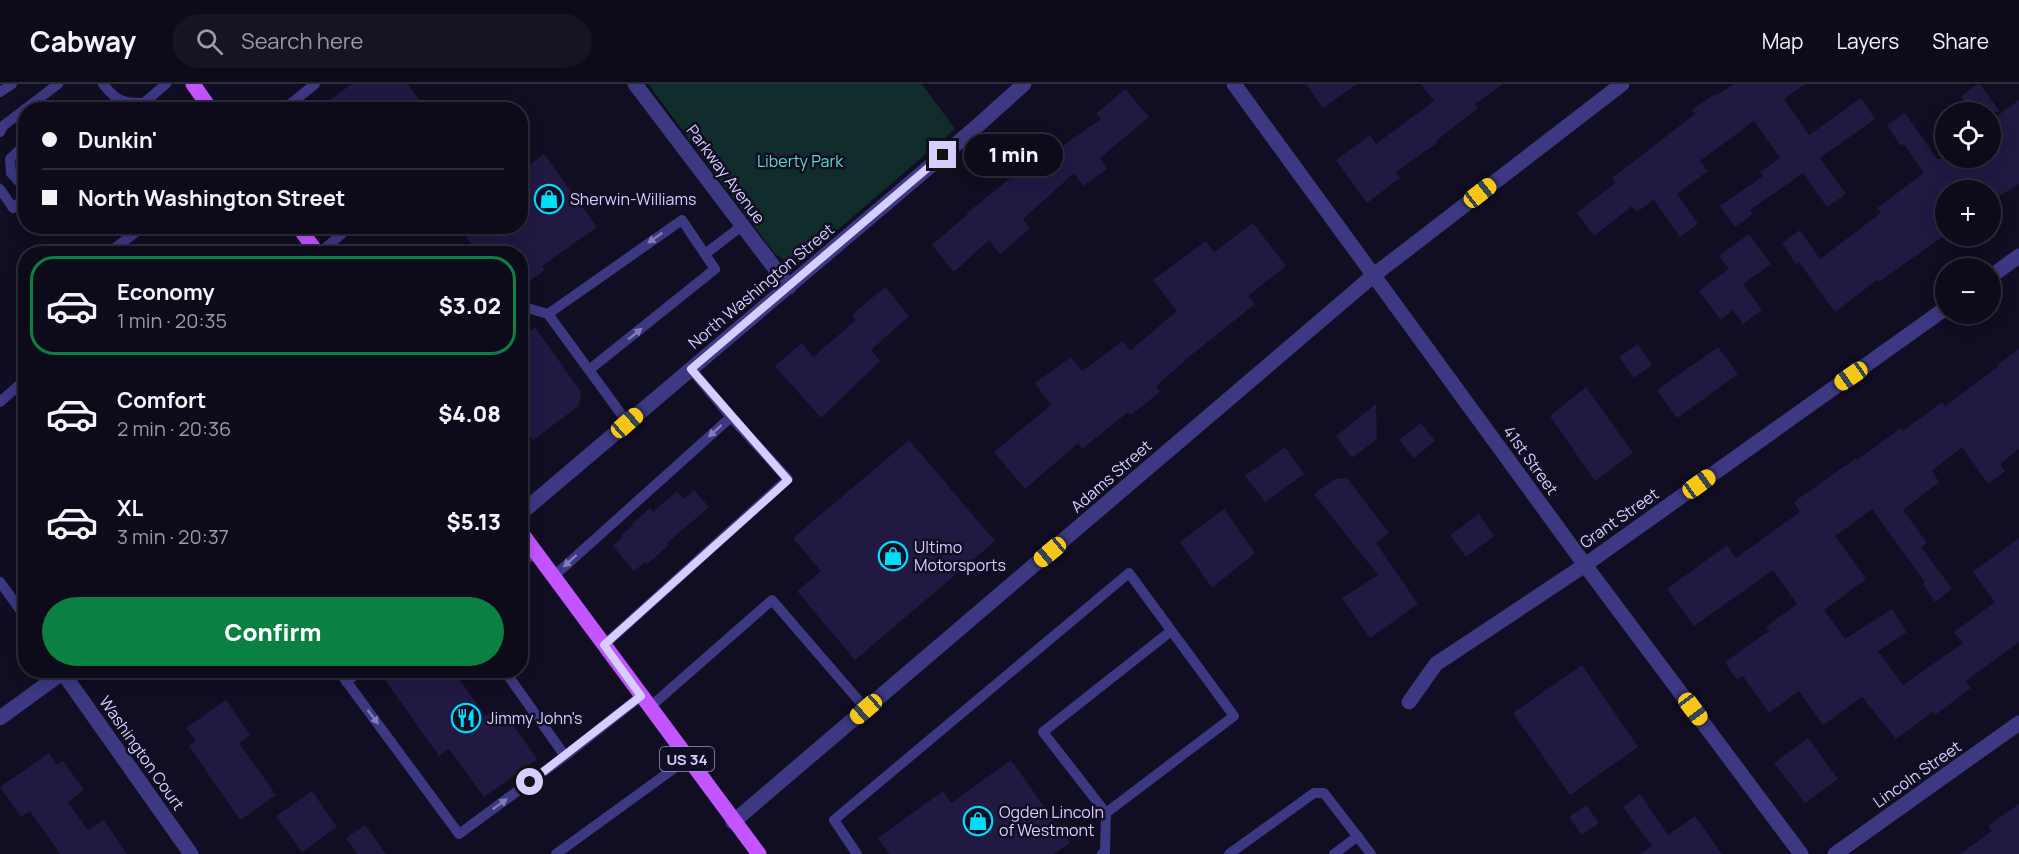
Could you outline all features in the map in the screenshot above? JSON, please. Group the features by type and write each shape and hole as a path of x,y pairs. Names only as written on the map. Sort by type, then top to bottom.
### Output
{"main road":[{"path":"192,84 205,102"},
{"name":"US 34","path":"528,542 759,854"}],"street":[{"name":"Parkway Avenue","path":"635,84 789,287"},
{"name":"North Washington Street","path":"528,507 789,287 1024,84"},
{"name":"41st Street","path":"1234,84 1585,565 1801,854"},
{"name":"Adams Street","path":"734,822 1374,275 1622,84"},
{"path":"2001,268 2019,256"},
{"name":"Grant Street","path":"1408,702 1436,664 1585,565 1935,316"},
{"path":"0,718 54,678"},
{"name":"Washington Court","path":"69,678 191,854"},
{"name":"Lincoln Street","path":"1835,854 2019,723"}],"lane":[{"path":"0,92 12,84"},
{"path":"34,102 58,84"},
{"path":"102,84 122,102"},
{"path":"144,102 166,84"},
{"path":"293,102 315,84"},
{"path":"0,132 3,126 18,115"},
{"path":"18,152 10,159 11,173 18,180"},
{"path":"0,189 13,208 18,204"},
{"path":"548,314 682,220 715,269 589,370"},
{"path":"705,254 742,225"},
{"path":"118,246 133,234"},
{"path":"327,246 342,234"},
{"path":"528,308 548,314 627,423"},
{"path":"604,645 788,480 691,369"},
{"path":"0,402 18,387"},
{"path":"554,576 731,417"},
{"path":"528,558 536,552"},
{"path":"857,854 834,820 1129,573 1234,716 1106,813"},
{"path":"0,582 18,607"},
{"path":"343,678 459,834 565,756 645,702 772,600 866,709"},
{"path":"1102,854 1105,852 1106,813 1043,732 1172,631"},
{"path":"346,682 351,678"},
{"path":"510,678 565,756"},
{"path":"556,854 687,759"},
{"path":"1228,854 1314,793 1324,793 1371,854"},
{"path":"1334,854 1358,836"}],"green space":[{"name":"Liberty Park","path":"648,84 922,84 955,129 805,258 789,262 774,253"}],"building":[{"path":"352,84 408,84 420,102 327,102"},
{"path":"1306,84 1357,84 1323,108"},
{"path":"1421,84 1503,84 1475,104 1478,108 1436,141 1437,143 1396,172 1400,178 1367,203 1336,160 1370,135 1376,144 1434,101"},
{"path":"1734,84 1805,84 1784,99 1809,135 1861,98 1875,119 1820,158 1846,194 1827,207 1803,173 1750,210 1753,214 1735,227 1720,206 1763,176 1760,172 1780,158 1754,121 1700,161 1708,171 1677,194 1698,224 1680,237 1654,200 1637,212 1632,206 1594,236 1577,213 1615,183 1612,178 1695,114 1692,110 1716,93 1717,95"},
{"path":"1980,84 1993,102 1965,102 1961,96"},
{"path":"1125,89 1149,117 1100,158 1107,169 1083,186 1074,173 1023,219 1030,228 1000,254 989,240 954,272 932,245 967,213 1043,152 1047,157 1101,119 1096,114"},
{"path":"2019,100 2019,184 2001,195 2001,180 1935,180 1935,242 1879,282 1877,280 1835,312 1799,262 1796,264 1782,243 1800,230 1820,259 1881,213 1877,208 1924,173 1904,144 1901,146 1887,125 1905,113 1935,156 1935,168 2001,168 2001,113"},
{"name":"Sherwin-Williams","path":"544,154 597,227 542,266 545,270 528,282 528,246 473,246 464,234 528,234 528,166"},
{"path":"1253,223 1286,266 1248,296 1255,304 1156,386 1160,392 1131,415 1128,412 1082,449 1078,443 1025,489 994,452 1051,405 1035,383 1071,357 1082,371 1123,341 1130,351 1177,311 1153,280 1206,241 1214,252"},
{"path":"1749,234 1771,264 1743,284 1762,310 1743,324 1733,310 1721,320 1699,291 1729,269 1719,256"},
{"path":"885,287 909,316 871,350 880,361 821,418 775,366 802,343 813,357 856,320 852,315"},
{"path":"535,327 581,392 579,406 533,440 528,434 528,333"},
{"path":"1638,344 1652,365 1634,378 1619,357"},
{"path":"1718,347 1738,374 1677,418 1657,390"},
{"path":"2019,349 2019,449 2000,464 2005,471 1988,484 1962,447 1932,471 1939,482 1903,510 1927,543 1921,547 1952,589 1935,602 1923,584 1925,582 1872,509 1835,536 1866,579 1824,610 1845,639 1892,609 1907,632 1878,651 1903,685 1963,643 1954,632 1995,602 1973,572 2019,538 2019,642 1966,681 1971,688 1935,715 1933,712 1896,739 1862,697 1823,725 1799,691 1769,713 1743,676 1737,680 1725,662 1769,631 1766,627 1797,604 1773,570 1694,626 1667,589 1727,545 1736,558 1800,512 1794,502 1901,428 1903,431 1942,402 1945,406"},
{"path":"1586,387 1633,453 1595,481 1550,416"},
{"path":"1376,404 1377,439 1352,458 1336,436"},
{"path":"1421,423 1435,441 1414,458 1399,440"},
{"name":"Ultimo Motorsports","path":"909,440 995,541 855,660 797,591 821,571 793,538"},
{"path":"1285,447 1304,474 1265,502 1245,476"},
{"path":"1347,478 1389,533 1376,543 1418,604 1370,638 1342,598 1378,575 1314,494 1335,479"},
{"path":"694,490 709,507 667,543 669,545 647,564 645,562 634,571 613,546 623,537 621,535 650,508 653,512 677,491 684,499"},
{"path":"1224,509 1255,553 1212,588 1180,542"},
{"path":"1479,514 1494,536 1466,557 1450,535"},
{"path":"1582,665 1638,747 1570,795 1513,713"},
{"path":"384,678 459,678 485,716 493,711 496,716 503,711 537,759 484,797 449,749 439,756"},
{"path":"226,700 250,735 239,743 276,795 240,820 189,746 196,741 186,728"},
{"path":"1808,738 1838,779 1805,803 1774,763"},
{"path":"49,753 57,765 63,761 84,790 68,802 88,830 104,820 127,854 60,854 30,811 21,817 0,787"},
{"name":"Ogden Lincoln of Westmont","path":"1011,760 1070,843 1054,854 889,854 878,838 943,791 951,803"},
{"path":"312,791 337,827 302,852 276,816"},
{"path":"1640,794 1668,835 1695,816 1722,854 1640,854 1652,846 1623,807"},
{"path":"2019,804 2019,854 1960,854 1992,831 1988,826"},
{"path":"1586,805 1599,823 1582,835 1569,817"},
{"path":"365,825 386,854 357,854 346,838"}],"place":[{"name":"Sherwin-Williams","path":"549,199"},
{"name":"Ultimo Motorsports","path":"893,556"},
{"name":"Jimmy John's","path":"466,718"},
{"name":"Ogden Lincoln of Westmont","path":"978,821"}],"route":[{"path":"530,782 641,696 604,645 788,480 691,369 943,155"}]}
